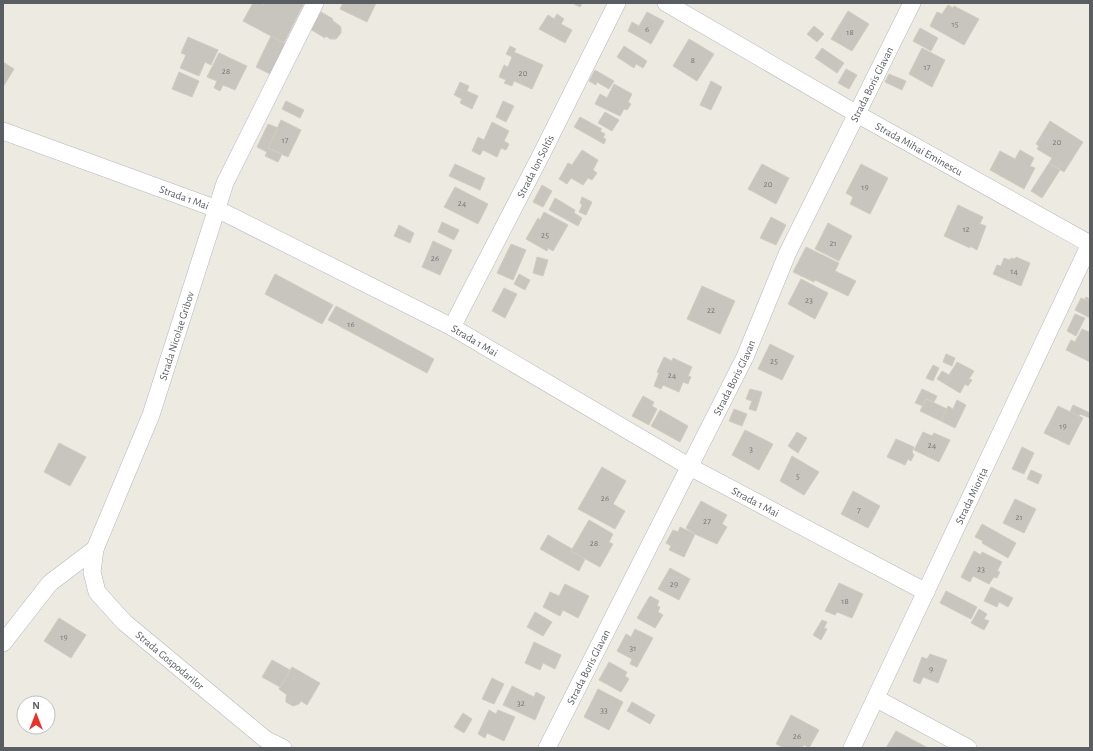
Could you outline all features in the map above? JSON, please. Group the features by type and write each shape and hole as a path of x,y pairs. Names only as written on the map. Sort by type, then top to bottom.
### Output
{"street":[{"name":"Strada Nicolae Gribov","path":"95,549 151,415 225,183 315,3"},
{"name":"Strada Ion Soltîs","path":"452,327 541,156 617,3"},
{"name":"Strada Mihai Eminescu","path":"666,3 857,114 1090,244"},
{"name":"Strada Boris Glavan","path":"547,748 745,357 788,252 912,3"},
{"name":"Strada 1 Mai","path":"3,131 217,209 452,327 690,467 926,592"},
{"name":"Strada Miorița","path":"852,748 877,699 1090,244"},
{"path":"3,643 50,583 95,549"},
{"name":"Strada Gospodarilor","path":"95,549 92,572 98,592 124,622 261,743 283,748"},
{"path":"877,699 968,748"}],"building":[{"path":"253,3 260,3 263,5 264,3 304,3 284,43 243,21"},
{"path":"343,3 376,3 367,22 340,9"},
{"path":"572,3 582,3 580,7"},
{"path":"948,5 953,8 954,6 979,19 964,45 930,26 937,12 942,14"},
{"path":"848,11 869,24 852,51 831,39"},
{"path":"321,12 333,19 332,20 341,27 341,33 336,39 330,39 326,36 325,38 310,29"},
{"path":"647,12 664,21 651,44 628,31 632,22 639,26"},
{"path":"557,14 564,19 561,24 572,30 565,43 539,29 548,15 554,19"},
{"path":"814,26 824,34 817,42 807,34"},
{"path":"920,28 938,38 931,51 913,41"},
{"path":"271,36 286,44 272,75 256,67"},
{"path":"188,37 218,50 211,65 205,62 199,76 180,68 186,55 181,53"},
{"path":"689,39 714,54 697,81 673,66"},
{"path":"510,46 516,49 514,52 543,65 532,89 514,81 512,86 504,83 506,80 499,77 504,65 508,67 512,57 506,54"},
{"path":"624,46 647,61 643,68 636,64 634,68 617,57"},
{"path":"822,48 844,63 837,73 815,58"},
{"path":"922,48 945,60 932,87 909,74"},
{"path":"219,53 247,66 235,90 223,85 220,91 214,88 217,81 207,77"},
{"path":"3,62 14,69 3,87"},
{"path":"846,69 857,75 849,89 838,83"},
{"path":"595,70 614,81 609,89 597,82 596,85 589,81"},
{"path":"179,72 199,81 192,97 172,89"},
{"path":"889,74 906,81 902,90 885,82"},
{"path":"711,81 722,87 711,110 700,105"},
{"path":"460,82 469,86 467,91 478,96 472,109 460,103 462,99 454,95"},
{"path":"614,84 632,94 628,102 631,104 627,110 624,109 620,116 595,104 600,94 607,98"},
{"path":"286,101 304,110 300,118 282,109"},
{"path":"503,101 514,106 506,122 496,117"},
{"path":"605,112 619,120 612,131 598,123"},
{"path":"580,117 602,129 600,131 605,134 603,138 606,139 604,144 574,127"},
{"path":"281,120 301,130 288,157 268,148"},
{"path":"1050,121 1083,142 1064,172 1049,163 1052,158 1037,149 1039,146 1036,144"},
{"path":"492,122 509,131 504,141 509,144 506,150 501,148 497,157 483,150 480,155 472,151 478,137 484,140"},
{"path":"268,124 278,128 268,148 282,154 278,162 265,156 267,152 257,147"},
{"path":"582,150 598,160 593,170 597,173 592,180 588,178 583,185 571,178 567,184 559,179 568,163 572,165"},
{"path":"1020,150 1034,158 1030,166 1035,168 1024,189 990,170 1000,151 1015,159"},
{"path":"1049,163 1060,170 1042,198 1031,191"},
{"path":"455,164 485,178 480,190 449,176"},
{"path":"762,164 789,178 776,204 748,189"},
{"path":"861,164 888,178 870,214 850,204 853,197 846,193"},
{"path":"542,185 552,191 543,207 533,202"},
{"path":"455,187 488,204 478,224 444,207"},
{"path":"582,197 592,202 586,215 579,212 582,205 580,203"},
{"path":"555,198 575,210 574,213 582,218 578,226 549,210"},
{"path":"958,205 983,217 980,224 986,226 977,250 944,236"},
{"path":"544,212 568,225 553,251 548,248 547,251 526,239 538,218 540,220"},
{"path":"771,217 786,225 776,245 760,238"},
{"path":"442,222 459,230 454,240 438,232"},
{"path":"828,223 852,236 839,261 815,249"},
{"path":"399,225 414,233 410,243 394,236"},
{"path":"433,241 452,250 440,275 422,267"},
{"path":"511,244 526,250 513,280 497,273"},
{"path":"806,247 839,263 835,271 856,281 848,296 815,280 814,282 793,272"},
{"path":"537,257 548,260 543,276 533,273"},
{"path":"1016,257 1030,263 1021,286 993,274 997,265 1001,266 1004,258 1010,260 1011,258 1015,259"},
{"path":"275,274 333,305 322,324 265,294"},
{"path":"519,274 530,280 525,290 514,284"},
{"path":"801,279 828,293 815,319 788,304"},
{"path":"702,286 735,301 720,334 687,319"},
{"path":"504,288 517,294 505,318 492,311"},
{"path":"1086,297 1090,299 1090,302 1085,299"},
{"path":"1081,298 1090,302 1090,318 1075,310"},
{"path":"336,306 434,359 427,373 328,320"},
{"path":"1075,314 1085,318 1076,336 1067,331"},
{"path":"1082,329 1089,332 1090,331 1090,362 1066,350 1071,340 1075,342"},
{"path":"770,344 794,356 782,380 758,369"},
{"path":"946,354 955,358 952,366 943,362"},
{"path":"664,357 672,361 673,358 692,367 688,376 691,377 688,384 683,382 679,392 663,385 661,389 654,386 659,373 657,372"},
{"path":"957,362 974,371 969,379 972,380 968,386 965,384 960,393 937,379 942,371 949,375"},
{"path":"933,365 939,368 933,381 926,378"},
{"path":"750,389 762,392 756,411 749,409 752,401 746,399"},
{"path":"922,389 937,396 934,402 926,399 923,406 915,403"},
{"path":"643,396 654,402 652,406 657,409 649,425 632,416"},
{"path":"926,399 947,409 941,421 920,411"},
{"path":"957,400 966,405 955,428 941,421 948,406 953,409"},
{"path":"1073,405 1090,413 1090,418 1080,414 1079,416 1070,412"},
{"path":"1058,406 1083,418 1069,445 1044,433"},
{"path":"734,409 747,414 742,426 729,421"},
{"path":"660,410 688,426 680,442 651,426"},
{"path":"745,430 773,444 759,470 732,455"},
{"path":"797,432 807,438 798,453 788,446"},
{"path":"923,432 932,436 934,433 950,440 939,462 914,450"},
{"path":"896,439 914,447 912,452 914,455 911,461 908,459 905,465 887,457"},
{"path":"59,443 86,457 70,486 44,472"},
{"path":"1022,447 1034,453 1024,474 1012,469"},
{"path":"792,456 819,472 804,495 780,481"},
{"path":"602,467 626,481 613,504 625,511 615,529 578,509"},
{"path":"1031,470 1042,475 1038,484 1027,479"},
{"path":"853,491 880,506 868,528 841,514"},
{"path":"1015,499 1036,509 1024,533 1003,523"},
{"path":"701,501 727,515 722,524 727,527 717,544 695,534 686,528"},
{"path":"589,520 613,534 609,542 613,544 600,567 571,551"},
{"path":"982,524 1016,543 1008,558 982,543 983,541 975,537"},
{"path":"680,527 695,534 684,557 669,550 671,546 666,543 673,530 678,532"},
{"path":"548,535 572,549 571,551 585,559 579,571 540,549"},
{"path":"974,551 981,555 982,552 1002,562 997,571 1000,572 997,578 994,577 989,584 973,576 970,582 961,577"},
{"path":"670,568 690,579 679,600 658,589"},
{"path":"839,583 863,594 852,618 837,612 835,615 825,611"},
{"path":"565,584 589,596 578,618 563,610 560,616 543,607 550,592 559,596"},
{"path":"991,587 1013,598 1008,607 999,602 997,607 984,601"},
{"path":"946,591 977,607 971,619 940,603"},
{"path":"650,596 659,601 657,606 660,607 658,612 663,615 655,628 637,618"},
{"path":"979,609 987,614 984,619 989,621 984,630 971,623"},
{"path":"535,612 552,622 543,636 527,627"},
{"path":"59,618 86,635 71,658 44,641"},
{"path":"822,620 827,622 824,628 827,629 821,640 813,635"},
{"path":"635,629 653,638 637,667 630,664 632,659 617,651 626,634 631,637"},
{"path":"534,642 561,655 555,669 543,663 540,670 525,663"},
{"path":"930,654 947,660 938,683 923,677 920,684 913,681 922,657 927,659"},
{"path":"272,660 290,670 280,687 262,677"},
{"path":"609,662 627,672 625,676 629,679 621,692 599,680"},
{"path":"292,667 320,683 307,705 301,701 299,704 293,706 286,702 287,695 279,689"},
{"path":"492,678 504,684 494,704 482,699"},
{"path":"512,686 534,697 536,692 545,697 535,720 503,705"},
{"path":"598,689 623,702 609,730 584,717"},
{"path":"632,702 655,715 650,724 627,711"},
{"path":"489,710 496,714 498,710 515,717 504,741 487,733 485,738 478,734"},
{"path":"463,713 472,719 464,733 454,727"},
{"path":"791,715 819,730 809,748 804,745 802,748 784,748 776,744"},
{"path":"896,731 928,748 886,748"}]}
